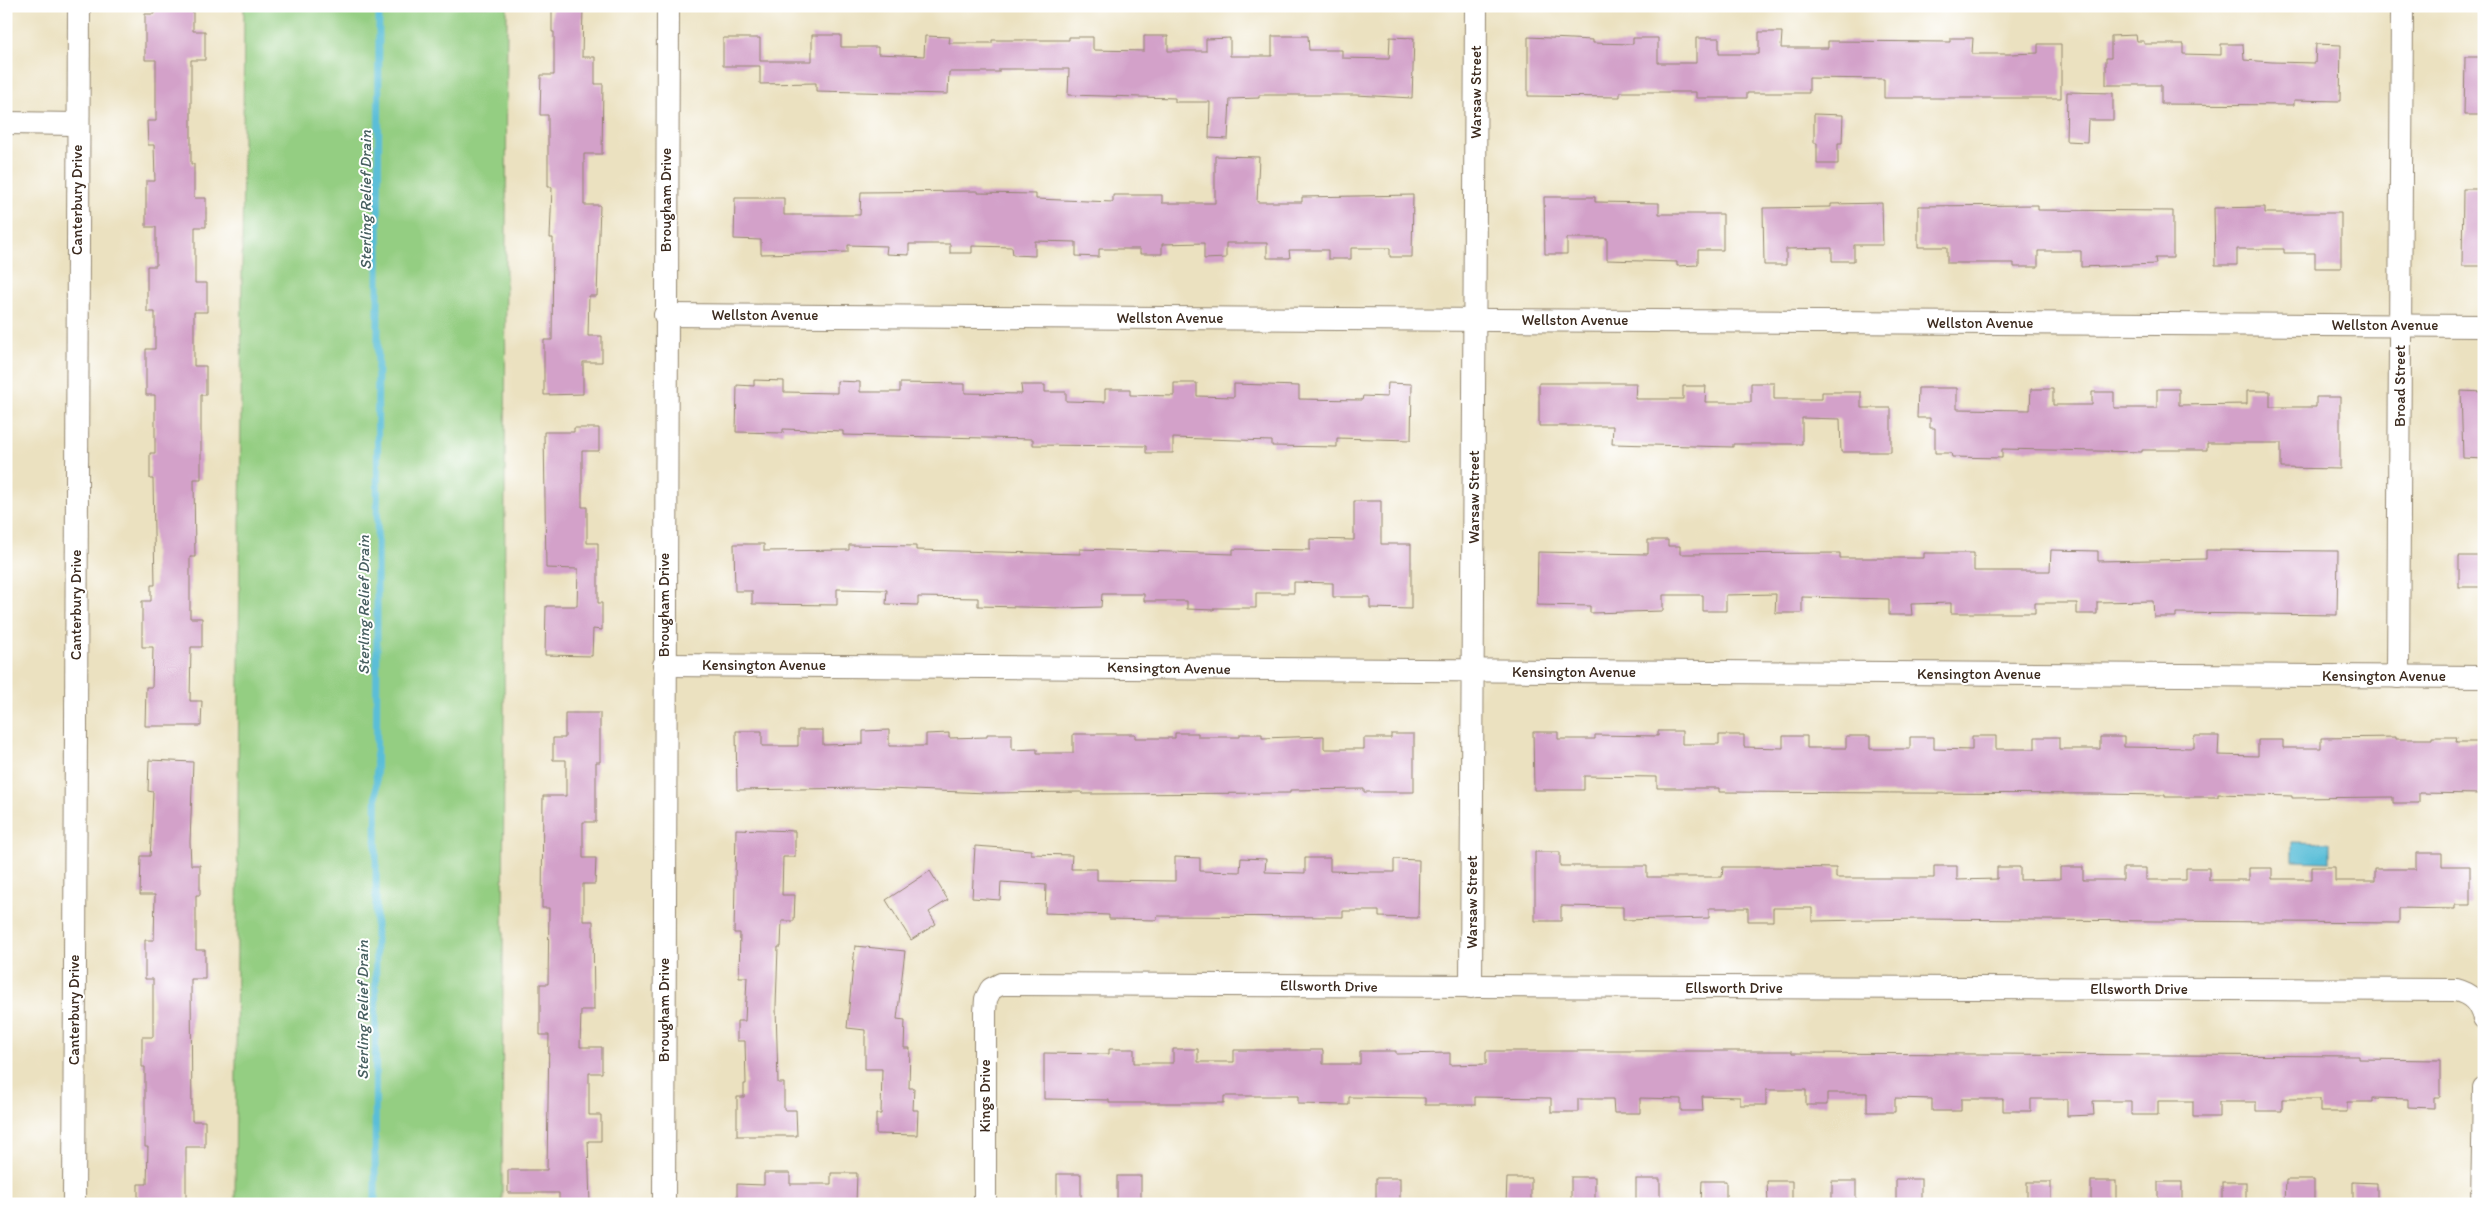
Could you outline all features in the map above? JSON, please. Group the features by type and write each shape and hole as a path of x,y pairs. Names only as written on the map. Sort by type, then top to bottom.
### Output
{"street":[{"name":"Canterbury Drive","path":"74,1204 77,124 79,6"},
{"name":"Brougham Drive","path":"664,1204 664,665 668,6"},
{"name":"Warsaw Street","path":"1471,987 1476,6"},
{"name":"Broad Street","path":"2398,677 2402,6"},
{"path":"6,123 77,124"},
{"name":"Wellston Avenue","path":"666,315 2484,326"},
{"name":"Kensington Avenue","path":"664,665 2484,677"},
{"name":"Ellsworth Drive","path":"991,988 1001,984 1014,983 1471,987 2446,990 2466,992 2479,1008"},
{"name":"Kings Drive","path":"985,1204 984,1012 986,999 991,988"},
{"path":"2482,1204 2484,1088"}],"green space":[{"name":"Sterling Relief Drain","path":"244,6 507,6 502,1204 235,1204"}],"water":[{"path":"2292,842 2330,843 2330,862 2292,861"}],"building":[{"path":"154,6 193,6 193,31 205,31 205,60 191,60 191,164 194,164 194,198 206,198 206,227 195,227 195,283 207,283 207,312 194,312 194,366 206,366 206,395 201,395 201,479 194,479 195,557 190,557 190,618 202,618 202,647 191,647 190,701 202,701 201,726 145,726 146,687 152,687 153,647 142,647 142,601 151,601 151,585 155,585 153,479 150,479 150,453 155,453 155,395 146,395 146,349 155,349 155,312 147,312 147,266 156,266 156,227 146,227 146,181 155,181 154,145 148,145 147,121 156,121 156,60 145,60 145,14 154,14"},
{"path":"552,6 583,6 582,57 595,57 595,84 603,84 602,154 584,154 584,205 600,205 597,296 589,296 588,336 602,336 602,362 583,362 583,394 544,395 544,340 552,340 553,238 550,238 552,187 548,187 548,115 540,115 541,75 554,75"},
{"path":"1759,32 1782,32 1781,48 1828,48 1828,41 1950,42 1950,38 1973,38 1972,54 2010,54 2038,53 2038,44 2061,44 2061,98 1884,98 1884,79 1809,78 1809,93 1747,93 1747,98 1696,98 1696,92 1620,92 1620,97 1528,96 1528,37 1593,40 1593,43 1633,44 1633,38 1658,38 1658,63 1696,63 1696,38 1719,38 1719,54 1759,54"},
{"path":"812,35 841,35 841,47 878,47 878,54 924,56 925,36 950,37 949,43 992,43 992,40 1069,40 1069,37 1093,37 1093,50 1144,51 1144,36 1168,36 1168,51 1206,51 1206,39 1230,38 1230,56 1272,56 1272,36 1308,36 1309,50 1342,50 1342,58 1389,59 1390,37 1414,38 1412,98 1356,95 1259,95 1259,98 1230,99 1228,139 1209,138 1210,102 1175,102 1175,98 1068,95 1069,69 999,69 999,72 949,72 948,94 816,91 816,83 760,84 760,66 723,66 723,38 760,38 760,61 812,61"},
{"path":"2136,35 2137,41 2144,41 2144,44 2183,44 2183,54 2221,55 2221,44 2243,44 2244,60 2272,62 2315,63 2316,44 2341,45 2340,101 2294,100 2294,105 2161,104 2161,85 2106,85 2106,58 2111,58 2111,36"},
{"path":"2465,57 2484,57 2484,115 2464,115"},
{"path":"2067,92 2113,93 2113,120 2088,120 2087,142 2066,141"},
{"path":"1814,114 1843,115 1842,143 1838,143 1838,164 1817,164 1817,143 1814,143"},
{"path":"1215,156 1259,157 1257,202 1302,202 1302,197 1413,195 1412,257 1390,257 1390,248 1351,248 1351,259 1328,259 1328,250 1289,250 1290,258 1267,258 1267,243 1226,243 1226,258 1204,259 1204,243 1162,244 1162,254 1140,254 1140,249 1099,249 1099,257 1076,256 1076,242 1035,241 1035,256 1013,255 1012,247 972,246 972,253 950,253 950,244 909,244 909,255 886,254 887,246 848,245 848,252 761,254 761,240 734,239 735,198 784,198 784,215 860,215 861,192 978,191 978,193 1036,194 1036,199 1113,202 1113,195 1162,195 1162,203 1215,203"},
{"path":"2463,189 2484,189 2484,266 2462,266"},
{"path":"1544,197 1595,197 1595,202 1659,203 1659,214 1723,214 1723,250 1698,250 1698,265 1677,266 1677,262 1607,260 1607,238 1567,238 1567,254 1545,254"},
{"path":"1882,203 1883,245 1854,245 1854,261 1832,261 1832,248 1786,249 1786,265 1764,265 1763,208 1831,207 1831,204"},
{"path":"2038,205 2038,210 2173,211 2173,258 2155,258 2156,264 2081,267 2081,251 2038,251 2038,267 2014,267 2014,263 1947,263 1947,247 1918,247 1918,206"},
{"path":"2265,207 2265,213 2341,213 2341,268 2315,268 2315,253 2284,253 2284,249 2237,249 2237,265 2215,265 2214,208"},
{"path":"754,380 784,381 784,392 837,393 837,381 860,382 860,392 900,392 900,383 965,384 965,393 1022,394 1021,385 1045,385 1045,392 1066,392 1066,401 1105,402 1105,389 1130,389 1130,395 1174,396 1174,383 1197,383 1197,396 1234,397 1234,384 1299,386 1299,399 1362,400 1363,396 1387,397 1388,383 1412,384 1411,440 1337,438 1337,447 1272,446 1272,441 1173,438 1173,453 1146,453 1146,446 1033,445 1033,439 843,435 843,431 783,429 783,433 736,432 737,385 754,386"},
{"path":"1539,383 1636,383 1635,399 1683,399 1683,386 1706,386 1705,402 1751,402 1751,383 1774,383 1774,399 1822,399 1822,392 1861,392 1861,408 1891,408 1891,452 1841,452 1840,419 1802,418 1802,444 1733,444 1733,447 1612,444 1613,426 1539,426"},
{"path":"1918,388 1957,388 1957,409 2030,410 2031,389 2053,389 2053,405 2092,405 2092,392 2114,392 2114,408 2157,408 2157,389 2179,389 2179,405 2247,404 2247,391 2270,391 2270,407 2316,407 2316,397 2340,397 2340,469 2281,468 2281,443 2207,443 2207,450 2142,450 2142,452 2002,449 2002,458 1952,457 1951,453 1935,453 1935,428 1930,428 1930,418 1917,418"},
{"path":"2461,391 2484,392 2484,459 2463,458"},
{"path":"574,428 599,428 599,451 582,451 582,507 587,507 587,543 598,543 598,603 602,603 602,630 593,629 592,656 545,655 546,606 577,606 578,569 546,568 544,432 574,432"},
{"path":"1354,501 1381,501 1381,544 1411,544 1411,609 1370,608 1370,597 1333,597 1333,583 1294,582 1294,593 1256,593 1256,608 1214,608 1214,610 1187,609 1187,601 1144,601 1144,594 1102,594 1101,607 1065,608 978,606 978,598 918,597 918,605 886,604 887,590 837,589 837,605 752,604 752,591 735,591 734,544 764,544 764,551 849,550 849,545 916,546 916,550 1080,554 1080,549 1233,554 1233,549 1310,550 1310,539 1354,540"},
{"path":"1648,540 1668,540 1668,546 1680,546 1680,554 1840,553 1840,558 1924,558 1924,553 1974,553 1974,571 2050,571 2051,550 2098,551 2098,561 2206,559 2206,550 2338,551 2337,615 2176,613 2176,617 2154,617 2153,601 2097,602 2097,614 2077,614 2077,603 2035,603 2035,613 1951,613 1951,603 1911,604 1912,615 1889,615 1889,599 1802,597 1802,613 1775,613 1776,594 1726,595 1726,611 1703,611 1703,595 1663,595 1663,611 1590,613 1590,606 1537,605 1538,552 1648,554"},
{"path":"2459,556 2484,556 2484,587 2459,587"},
{"path":"565,713 600,713 600,762 596,762 596,822 583,822 583,858 596,858 595,884 583,884 583,921 593,921 594,1010 581,1010 580,1047 602,1047 602,1073 589,1073 589,1115 601,1115 601,1141 588,1141 590,1204 559,1204 559,1193 508,1193 508,1170 547,1170 549,1035 540,1035 540,984 548,984 549,908 542,908 543,796 566,796 566,760 553,760 553,738 565,738"},
{"path":"798,730 823,730 823,745 863,744 863,731 889,730 889,746 926,746 926,734 949,733 949,738 987,737 987,734 1012,734 1012,750 1037,749 1037,753 1073,753 1073,734 1135,734 1135,738 1175,738 1175,733 1198,733 1198,737 1240,737 1240,734 1262,734 1262,738 1324,736 1324,749 1364,749 1364,738 1391,738 1391,734 1414,734 1414,792 1364,792 1364,789 1290,790 1290,793 1082,794 1082,792 987,793 863,788 737,790 736,731 762,731 762,746 798,746"},
{"path":"1658,731 1682,731 1682,744 1719,744 1719,735 1744,735 1744,747 1783,748 1783,736 1807,736 1807,748 1846,748 1846,736 1870,736 1870,749 1910,749 1910,737 1934,737 1934,749 1972,750 1972,736 1996,736 1996,749 2035,749 2035,737 2059,737 2059,749 2100,749 2100,737 2124,737 2124,747 2194,748 2194,736 2219,736 2218,755 2258,756 2258,740 2283,740 2283,748 2321,748 2321,738 2396,737 2396,739 2432,739 2432,737 2457,737 2456,742 2483,742 2483,794 2419,793 2419,803 2393,803 2393,797 2292,798 2292,796 2218,794 2218,797 2165,797 2165,795 2099,794 1719,792 1719,788 1657,788 1657,777 1584,776 1584,790 1534,790 1533,732 1558,732 1558,739 1595,739 1595,735 1658,736"},
{"path":"149,760 193,762 191,865 200,865 200,895 196,895 196,950 205,950 205,979 191,979 192,1121 205,1121 205,1147 186,1147 186,1204 138,1204 138,1184 147,1184 148,1147 145,1147 145,1067 142,1067 142,1037 153,1037 153,979 145,979 145,940 154,940 155,895 140,895 141,856 150,856 151,842 153,792 148,791"},
{"path":"736,829 795,831 795,857 783,857 782,895 795,895 794,921 782,921 781,947 778,947 776,1006 778,1083 784,1083 784,1110 796,1110 797,1136 737,1136 737,1097 744,1097 744,1084 746,1084 745,1041 737,1041 737,1021 745,1021 747,977 739,977 740,933 734,933"},
{"path":"975,846 1031,850 1031,854 1072,855 1071,869 1097,869 1097,880 1175,881 1175,857 1200,858 1200,871 1240,872 1241,858 1266,859 1265,872 1305,873 1305,858 1330,858 1330,871 1368,872 1394,872 1394,859 1419,860 1418,918 1379,917 1379,911 1343,911 1343,917 1157,916 1157,920 1109,919 1109,915 1045,913 1046,885 1001,882 1000,900 972,898"},
{"path":"1535,852 1560,852 1560,866 1647,866 1647,877 1722,877 1723,867 1773,867 1836,868 1836,878 1934,878 1934,866 1957,866 1957,880 1997,879 1997,867 2020,867 2020,880 2060,879 2060,867 2083,867 2083,880 2123,880 2123,868 2146,868 2146,880 2186,880 2186,868 2209,868 2209,880 2249,880 2249,868 2272,868 2272,879 2312,879 2312,867 2335,867 2335,881 2375,881 2375,869 2416,869 2416,853 2442,853 2442,866 2470,866 2470,905 2455,905 2455,909 2399,908 2399,923 1919,919 1812,921 1812,908 1773,908 1773,921 1748,921 1748,908 1709,908 1709,918 1623,920 1623,907 1561,906 1561,921 1535,921"},
{"path":"930,871 948,900 929,912 936,924 911,940 886,900"},
{"path":"855,946 905,951 897,1019 905,1020 904,1048 910,1048 909,1088 914,1088 913,1110 918,1110 917,1135 876,1134 876,1114 881,1114 882,1069 865,1069 865,1030 847,1028"},
{"path":"1109,1049 1134,1049 1134,1063 1173,1063 1173,1049 1198,1049 1198,1062 1234,1062 1234,1050 1323,1050 1323,1064 1360,1064 1360,1051 1396,1051 1396,1054 1450,1053 1450,1065 1486,1064 1486,1051 1792,1051 1792,1053 2359,1056 2359,1059 2440,1060 2440,1097 2434,1097 2434,1108 2408,1107 2408,1099 2373,1098 2373,1102 2347,1102 2347,1112 2320,1112 2320,1099 2282,1099 2282,1111 2256,1111 2256,1102 2219,1102 2219,1117 2193,1117 2193,1101 2158,1101 2158,1115 2131,1115 2131,1101 2093,1101 2094,1115 2067,1116 2067,1099 2031,1099 2031,1111 2003,1111 2003,1099 1961,1099 1961,1111 1932,1111 1932,1099 1895,1098 1895,1112 1867,1112 1867,1093 1827,1093 1827,1105 1806,1105 1806,1090 1766,1090 1766,1105 1740,1105 1740,1097 1702,1096 1703,1111 1681,1111 1681,1099 1640,1098 1640,1113 1614,1113 1613,1099 1578,1099 1578,1112 1551,1112 1551,1098 1475,1097 1475,1105 1425,1105 1425,1098 1349,1097 1349,1105 1298,1104 1298,1096 1224,1096 1224,1103 1109,1103 1109,1100 1044,1099 1044,1053 1109,1054"},
{"path":"764,1173 790,1173 790,1184 831,1184 831,1173 857,1173 856,1204 737,1204 737,1184 764,1185"},
{"path":"1057,1174 1081,1174 1081,1204 1057,1204"},
{"path":"1117,1176 1141,1176 1141,1204 1117,1204"},
{"path":"1571,1177 1595,1177 1595,1204 1571,1204"},
{"path":"1376,1178 1400,1178 1400,1204 1376,1204"},
{"path":"1507,1178 1531,1178 1531,1204 1506,1204"},
{"path":"1636,1179 1660,1179 1660,1204 1636,1204"},
{"path":"1896,1179 1921,1179 1921,1204 1896,1204"},
{"path":"2286,1180 2314,1180 2314,1204 2285,1204"},
{"path":"1702,1181 1726,1181 1726,1204 1701,1204"},
{"path":"1767,1181 1792,1181 1792,1204 1768,1204"},
{"path":"1832,1181 1856,1181 1856,1204 1832,1204"},
{"path":"2091,1181 2116,1181 2116,1204 2091,1204"},
{"path":"2027,1182 2051,1182 2051,1204 2027,1204"},
{"path":"2158,1182 2182,1182 2182,1204 2158,1204"},
{"path":"2222,1182 2246,1182 2246,1204 2222,1204"},
{"path":"2353,1182 2377,1183 2377,1204 2353,1204"}],"waterway":[{"name":"Sterling Relief Drain","path":"375,1204 379,6"}]}
